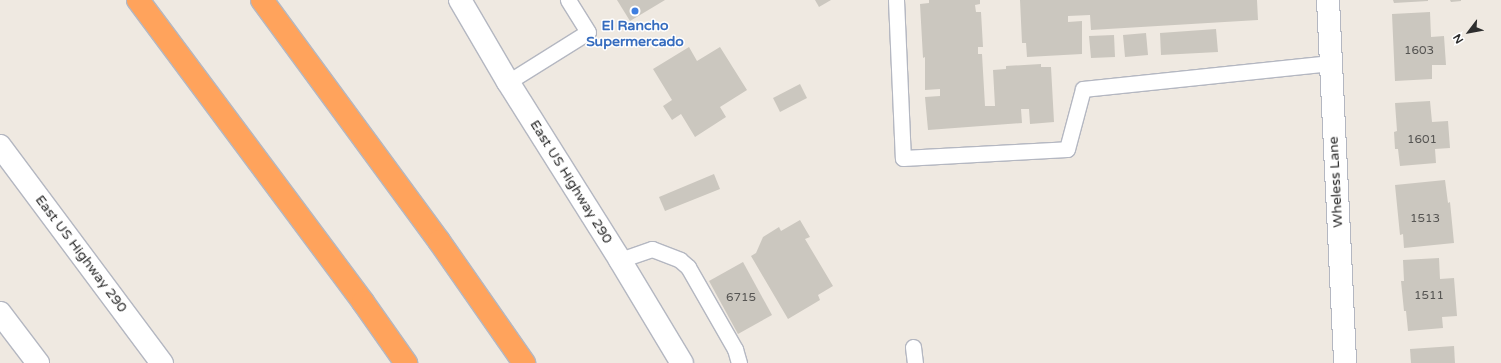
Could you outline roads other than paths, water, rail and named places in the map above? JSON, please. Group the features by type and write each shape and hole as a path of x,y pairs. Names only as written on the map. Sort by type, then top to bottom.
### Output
{"highway":[{"path":"138,0 363,302 406,363"},
{"path":"262,0 439,241 524,363"}],"main road":[{"name":"East US Highway 290","path":"460,0 508,82 620,260 682,363"},
{"name":"Wheless Lane","path":"1328,0 1345,363"},
{"name":"East US Highway 290","path":"0,146 162,363"},
{"path":"0,313 38,363"}],"lane":[{"path":"508,82 588,32 568,0"},
{"path":"896,0 903,158 1067,149 1083,88 1331,63"},
{"path":"620,260 652,249 680,260 688,267 723,328 735,349 739,363"},
{"path":"913,347 915,363"}],"place":[{"name":"El Rancho Supermercado","path":"635,11"}]}
